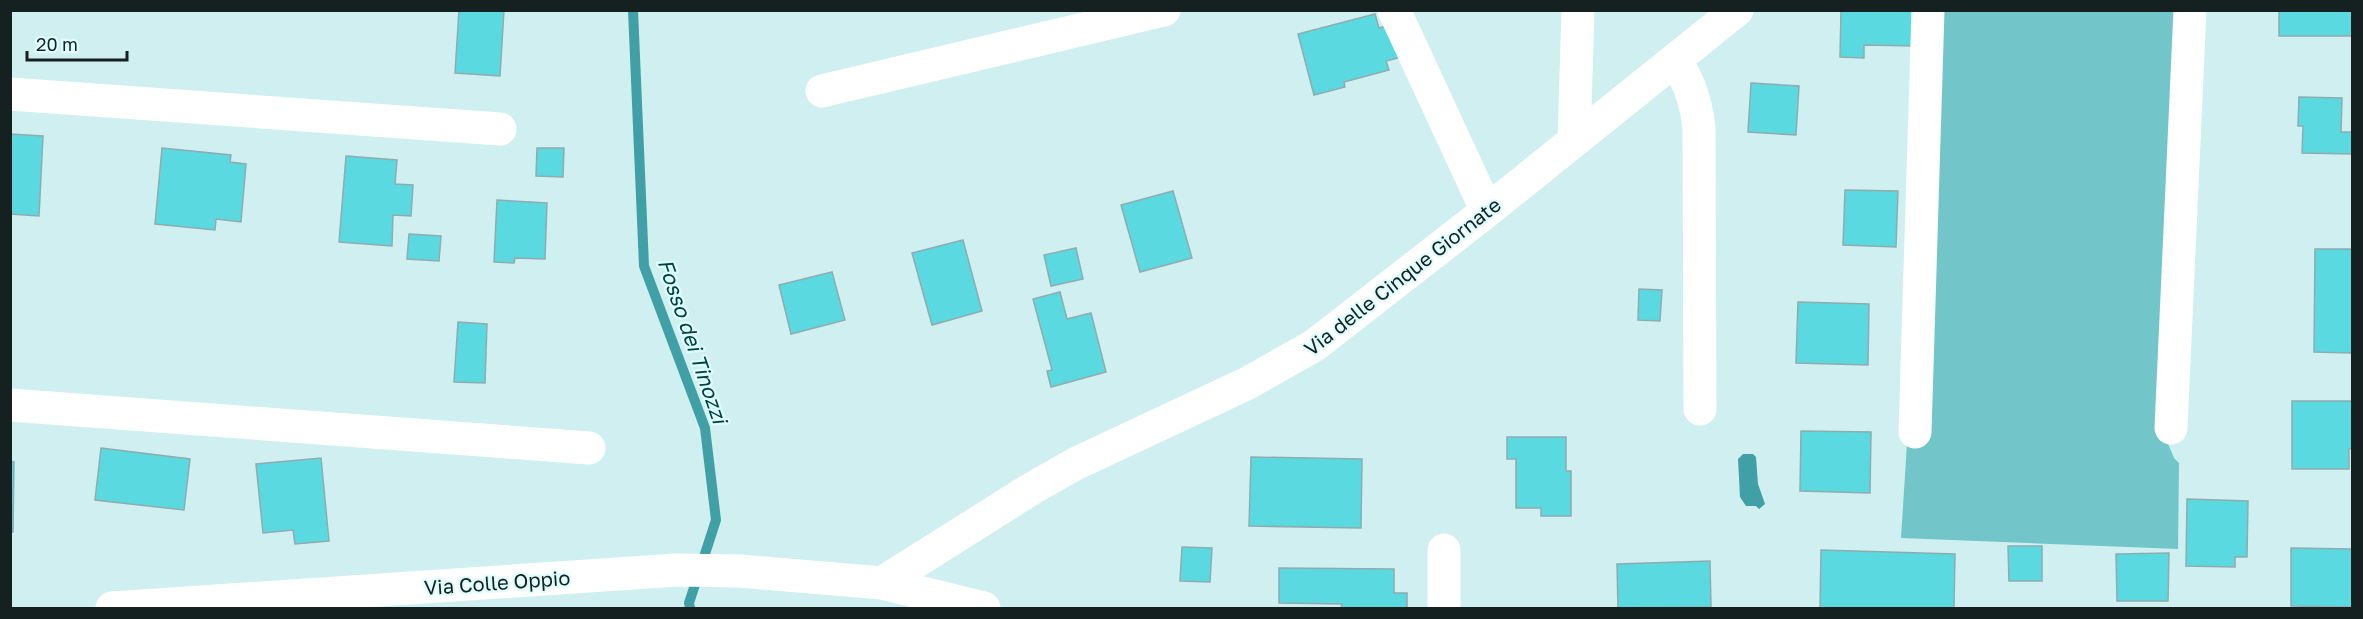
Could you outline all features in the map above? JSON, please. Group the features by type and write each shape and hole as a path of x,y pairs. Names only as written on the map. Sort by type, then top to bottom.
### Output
{"street":[{"path":"822,91 1164,10"},
{"path":"1394,10 1487,211"},
{"path":"1574,141 1578,10"},
{"name":"Via delle Cinque Giornate","path":"882,583 1031,489 1075,464 1248,383 1299,355 1347,322 1737,10"},
{"path":"1915,432 1928,10"},
{"path":"2171,428 2190,10"},
{"path":"1674,61 1684,74 1691,91 1699,128 1700,409"},
{"path":"10,94 500,129"},
{"path":"10,405 588,448"},
{"path":"1444,550 1444,609"},
{"name":"Via Colle Oppio","path":"112,609 434,597 677,570 739,571 882,583 984,609"}],"shaded area":[{"path":"1942,11 2186,11 2166,439 2174,458 2179,463 2178,549 1901,538"},
{"path":"1743,454 1753,454 1756,457 1758,484 1765,504 1759,509 1756,506 1746,506 1740,497 1738,459"}],"building":[{"path":"459,10 504,10 500,76 455,73"},
{"path":"1841,10 1917,10 1916,46 1864,45 1864,58 1840,57"},
{"path":"2279,10 2352,10 2352,36 2279,36"},
{"path":"1375,14 1379,28 1394,24 1402,57 1386,61 1389,70 1344,82 1345,87 1314,95 1298,34"},
{"path":"1751,83 1799,86 1796,135 1748,132"},
{"path":"2299,97 2342,98 2341,132 2352,132 2352,154 2302,153 2303,126 2298,126"},
{"path":"10,134 43,136 39,216 10,214"},
{"path":"162,148 231,155 230,162 246,164 241,222 216,219 215,230 155,224"},
{"path":"537,148 564,148 563,177 536,176"},
{"path":"346,156 397,160 395,184 413,185 411,216 393,215 392,246 339,242"},
{"path":"1845,190 1898,191 1896,247 1843,245"},
{"path":"1173,191 1192,258 1140,272 1121,205"},
{"path":"497,200 547,203 545,259 515,258 514,263 494,262"},
{"path":"409,234 441,236 439,261 407,259"},
{"path":"963,240 982,311 932,325 912,253"},
{"path":"1076,248 1083,279 1051,286 1044,255"},
{"path":"2315,249 2352,249 2352,353 2314,352"},
{"path":"832,272 845,320 791,334 779,285"},
{"path":"1639,289 1662,290 1660,321 1638,320"},
{"path":"1060,292 1067,319 1091,313 1106,372 1051,387 1047,371 1052,370 1033,299"},
{"path":"1798,302 1869,304 1868,365 1796,363"},
{"path":"458,322 487,324 485,383 454,382"},
{"path":"2292,401 2352,401 2352,448 2349,449 2349,469 2292,469"},
{"path":"1801,431 1871,432 1870,493 1800,491"},
{"path":"1507,437 1566,437 1566,471 1571,471 1571,516 1541,516 1541,508 1516,508 1516,459 1507,459"},
{"path":"101,448 190,459 184,510 95,500"},
{"path":"1251,457 1362,459 1361,528 1249,526"},
{"path":"321,458 329,541 295,544 293,530 263,533 256,464"},
{"path":"10,461 14,462 13,532 10,532"},
{"path":"2187,499 2248,501 2247,557 2235,557 2235,567 2186,566"},
{"path":"2008,546 2042,546 2042,581 2009,581"},
{"path":"1182,547 1212,548 1210,582 1180,581"},
{"path":"2291,548 2352,549 2352,607 2291,606"},
{"path":"1821,550 1955,554 1954,608 1820,608"},
{"path":"2169,553 2168,601 2117,601 2116,554"},
{"path":"1710,561 1711,607 1618,608 1617,564"},
{"path":"1279,568 1394,569 1394,593 1407,593 1407,608 1341,608 1342,604 1279,603"}],"waterway":[{"name":"Fosso dei Tinozzi","path":"633,10 644,266 705,428 716,520 689,603 690,608"}]}
